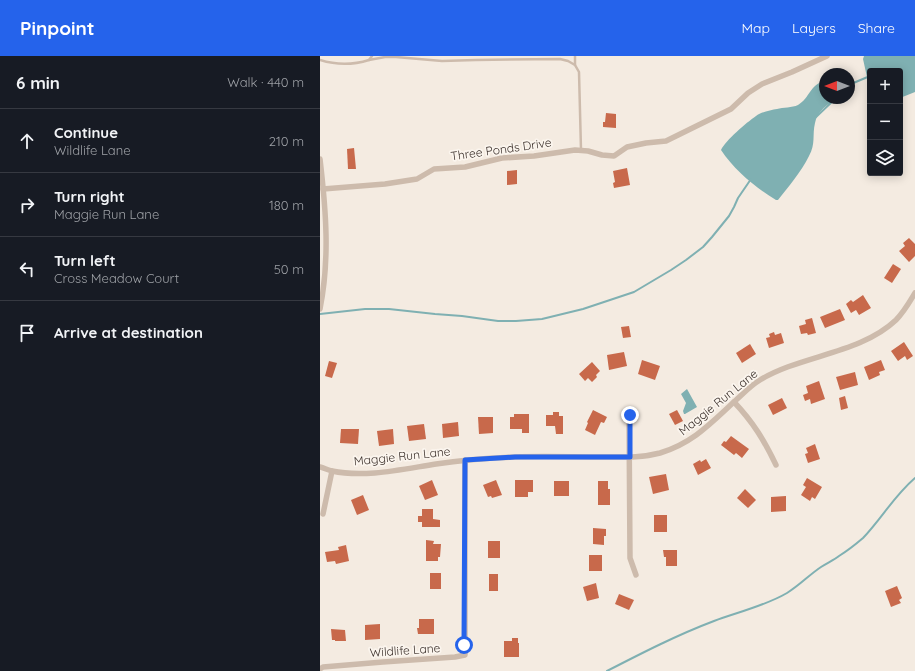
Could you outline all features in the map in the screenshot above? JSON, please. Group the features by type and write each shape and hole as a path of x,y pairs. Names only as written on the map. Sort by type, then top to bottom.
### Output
{"street":[{"name":"Three Ponds Drive","path":"323,189 385,184 416,179 434,169 465,167 502,158 534,156 575,150 588,150 602,155 614,156 627,147 666,141 731,109 748,93 762,84 827,56"},
{"path":"320,160 327,235 325,275 320,309"},
{"path":"320,235 327,235"},
{"name":"Maggie Run Lane","path":"320,467 332,471 348,473 372,473 465,460 515,457 630,457 658,453 683,444 702,432 754,384 776,372 863,341 876,334 897,319 915,293"},
{"path":"734,402 747,415 754,425 776,465"},
{"path":"630,415 630,558 636,575"},
{"name":"Wildlife Lane","path":"320,669 330,666 465,655 465,460"},
{"path":"323,514 332,471"}],"lane":[{"path":"369,60 372,56"},
{"path":"575,56 575,65 579,72 581,150"},
{"path":"320,60 340,64 363,62 385,57 442,61 560,59 575,65"}],"water":[{"path":"864,56 915,56 915,92 903,97 903,68 867,68 867,77 863,59"},
{"path":"819,84 819,104 829,104 823,108 816,119 813,143 809,156 795,179 778,200 776,200 746,178 721,150 727,141 758,115 763,112 779,108 798,105"},
{"path":"687,389 697,407 684,414 683,411 686,403 681,394"}],"building":[{"path":"606,113 616,114 616,128 603,127"},
{"path":"354,148 356,169 348,169 347,149"},
{"path":"627,168 630,185 614,188 613,183 615,182 613,171"},
{"path":"517,170 517,184 507,185 507,171"},
{"path":"909,238 915,244 915,256 909,262 899,251 905,246 903,243"},
{"path":"893,264 901,269 892,283 884,278"},
{"path":"863,295 871,308 859,315 856,310 851,313 846,304 851,300 853,302"},
{"path":"840,309 845,320 825,328 820,317"},
{"path":"812,318 816,333 808,335 807,333 801,334 799,326 806,324 805,320"},
{"path":"629,326 631,337 623,338 621,327"},
{"path":"774,332 775,335 781,333 784,343 769,348 766,338 770,337 769,334"},
{"path":"904,342 913,356 907,360 905,356 898,361 891,351"},
{"path":"750,344 756,354 742,363 736,353"},
{"path":"624,352 627,366 609,370 607,355"},
{"path":"642,360 660,366 655,380 638,374"},
{"path":"881,360 885,370 879,372 880,375 869,380 864,367"},
{"path":"329,361 337,363 332,378 325,376"},
{"path":"592,362 600,371 592,382 588,378 585,381 579,374"},
{"path":"855,372 858,385 840,390 836,377"},
{"path":"819,381 825,399 811,404 810,399 805,401 803,395 808,393 806,386"},
{"path":"845,396 848,408 841,410 839,398"},
{"path":"782,398 787,408 773,415 768,405"},
{"path":"593,410 607,417 604,423 601,422 595,435 585,430"},
{"path":"677,410 683,421 675,425 669,414"},
{"path":"553,412 559,412 559,416 563,416 563,434 556,434 555,426 546,426 546,415 553,415"},
{"path":"514,414 529,414 529,433 522,433 522,429 510,429 510,417 514,417"},
{"path":"478,417 493,417 493,433 479,434"},
{"path":"458,422 459,436 443,438 442,424"},
{"path":"424,424 426,439 409,441 407,426"},
{"path":"341,429 359,429 358,444 340,443"},
{"path":"393,429 394,444 379,446 377,431"},
{"path":"731,436 749,449 742,458 736,453 734,455 721,445"},
{"path":"815,444 820,459 808,463 805,454 808,453 806,448"},
{"path":"706,459 711,468 698,475 693,464 700,460 701,462"},
{"path":"666,474 669,490 653,494 649,477"},
{"path":"807,478 822,487 815,499 812,497 810,501 801,495 806,487 803,485"},
{"path":"432,480 438,495 425,500 419,486"},
{"path":"496,480 502,495 492,498 491,496 488,497 483,485"},
{"path":"515,480 533,480 533,492 528,492 528,497 515,497"},
{"path":"554,481 569,481 569,496 554,496"},
{"path":"598,481 608,481 608,489 610,489 610,505 598,505"},
{"path":"745,489 756,500 748,508 737,498"},
{"path":"363,495 369,510 357,515 351,500"},
{"path":"786,496 786,511 771,512 771,497"},
{"path":"422,509 433,509 433,519 440,520 440,527 422,527 422,522 418,522 418,516 422,516"},
{"path":"654,515 667,515 667,532 654,532"},
{"path":"593,528 606,529 604,545 593,544"},
{"path":"426,540 434,541 433,544 441,544 440,557 438,557 438,561 426,561"},
{"path":"488,541 500,541 500,558 488,558"},
{"path":"346,545 349,561 336,564 335,561 327,562 325,552 339,550 338,547"},
{"path":"663,550 677,550 677,566 666,566 666,557 664,557"},
{"path":"589,555 602,555 602,571 589,571"},
{"path":"430,573 441,573 441,589 430,589"},
{"path":"489,574 498,574 498,591 489,591"},
{"path":"596,583 599,598 587,601 583,587"},
{"path":"897,586 902,598 899,600 901,603 891,607 885,591"},
{"path":"619,594 634,600 629,610 615,604"},
{"path":"419,619 434,619 434,634 418,634 417,628 419,628"},
{"path":"380,624 380,639 365,640 365,625"},
{"path":"331,629 345,630 346,641 332,640"},
{"path":"512,638 518,638 519,657 504,657 504,641 512,641"}],"waterway":[{"path":"855,82 867,77"},
{"path":"815,118 830,104"},
{"path":"320,314 365,309 389,309 498,321 516,321 542,319 583,309 634,292 671,270 703,247 729,216 738,198 751,179"},
{"path":"607,671 687,632 779,598 787,593 863,538 901,492 915,478"}],"route":[{"path":"464,645 465,460 515,457 630,457 630,415"}]}
